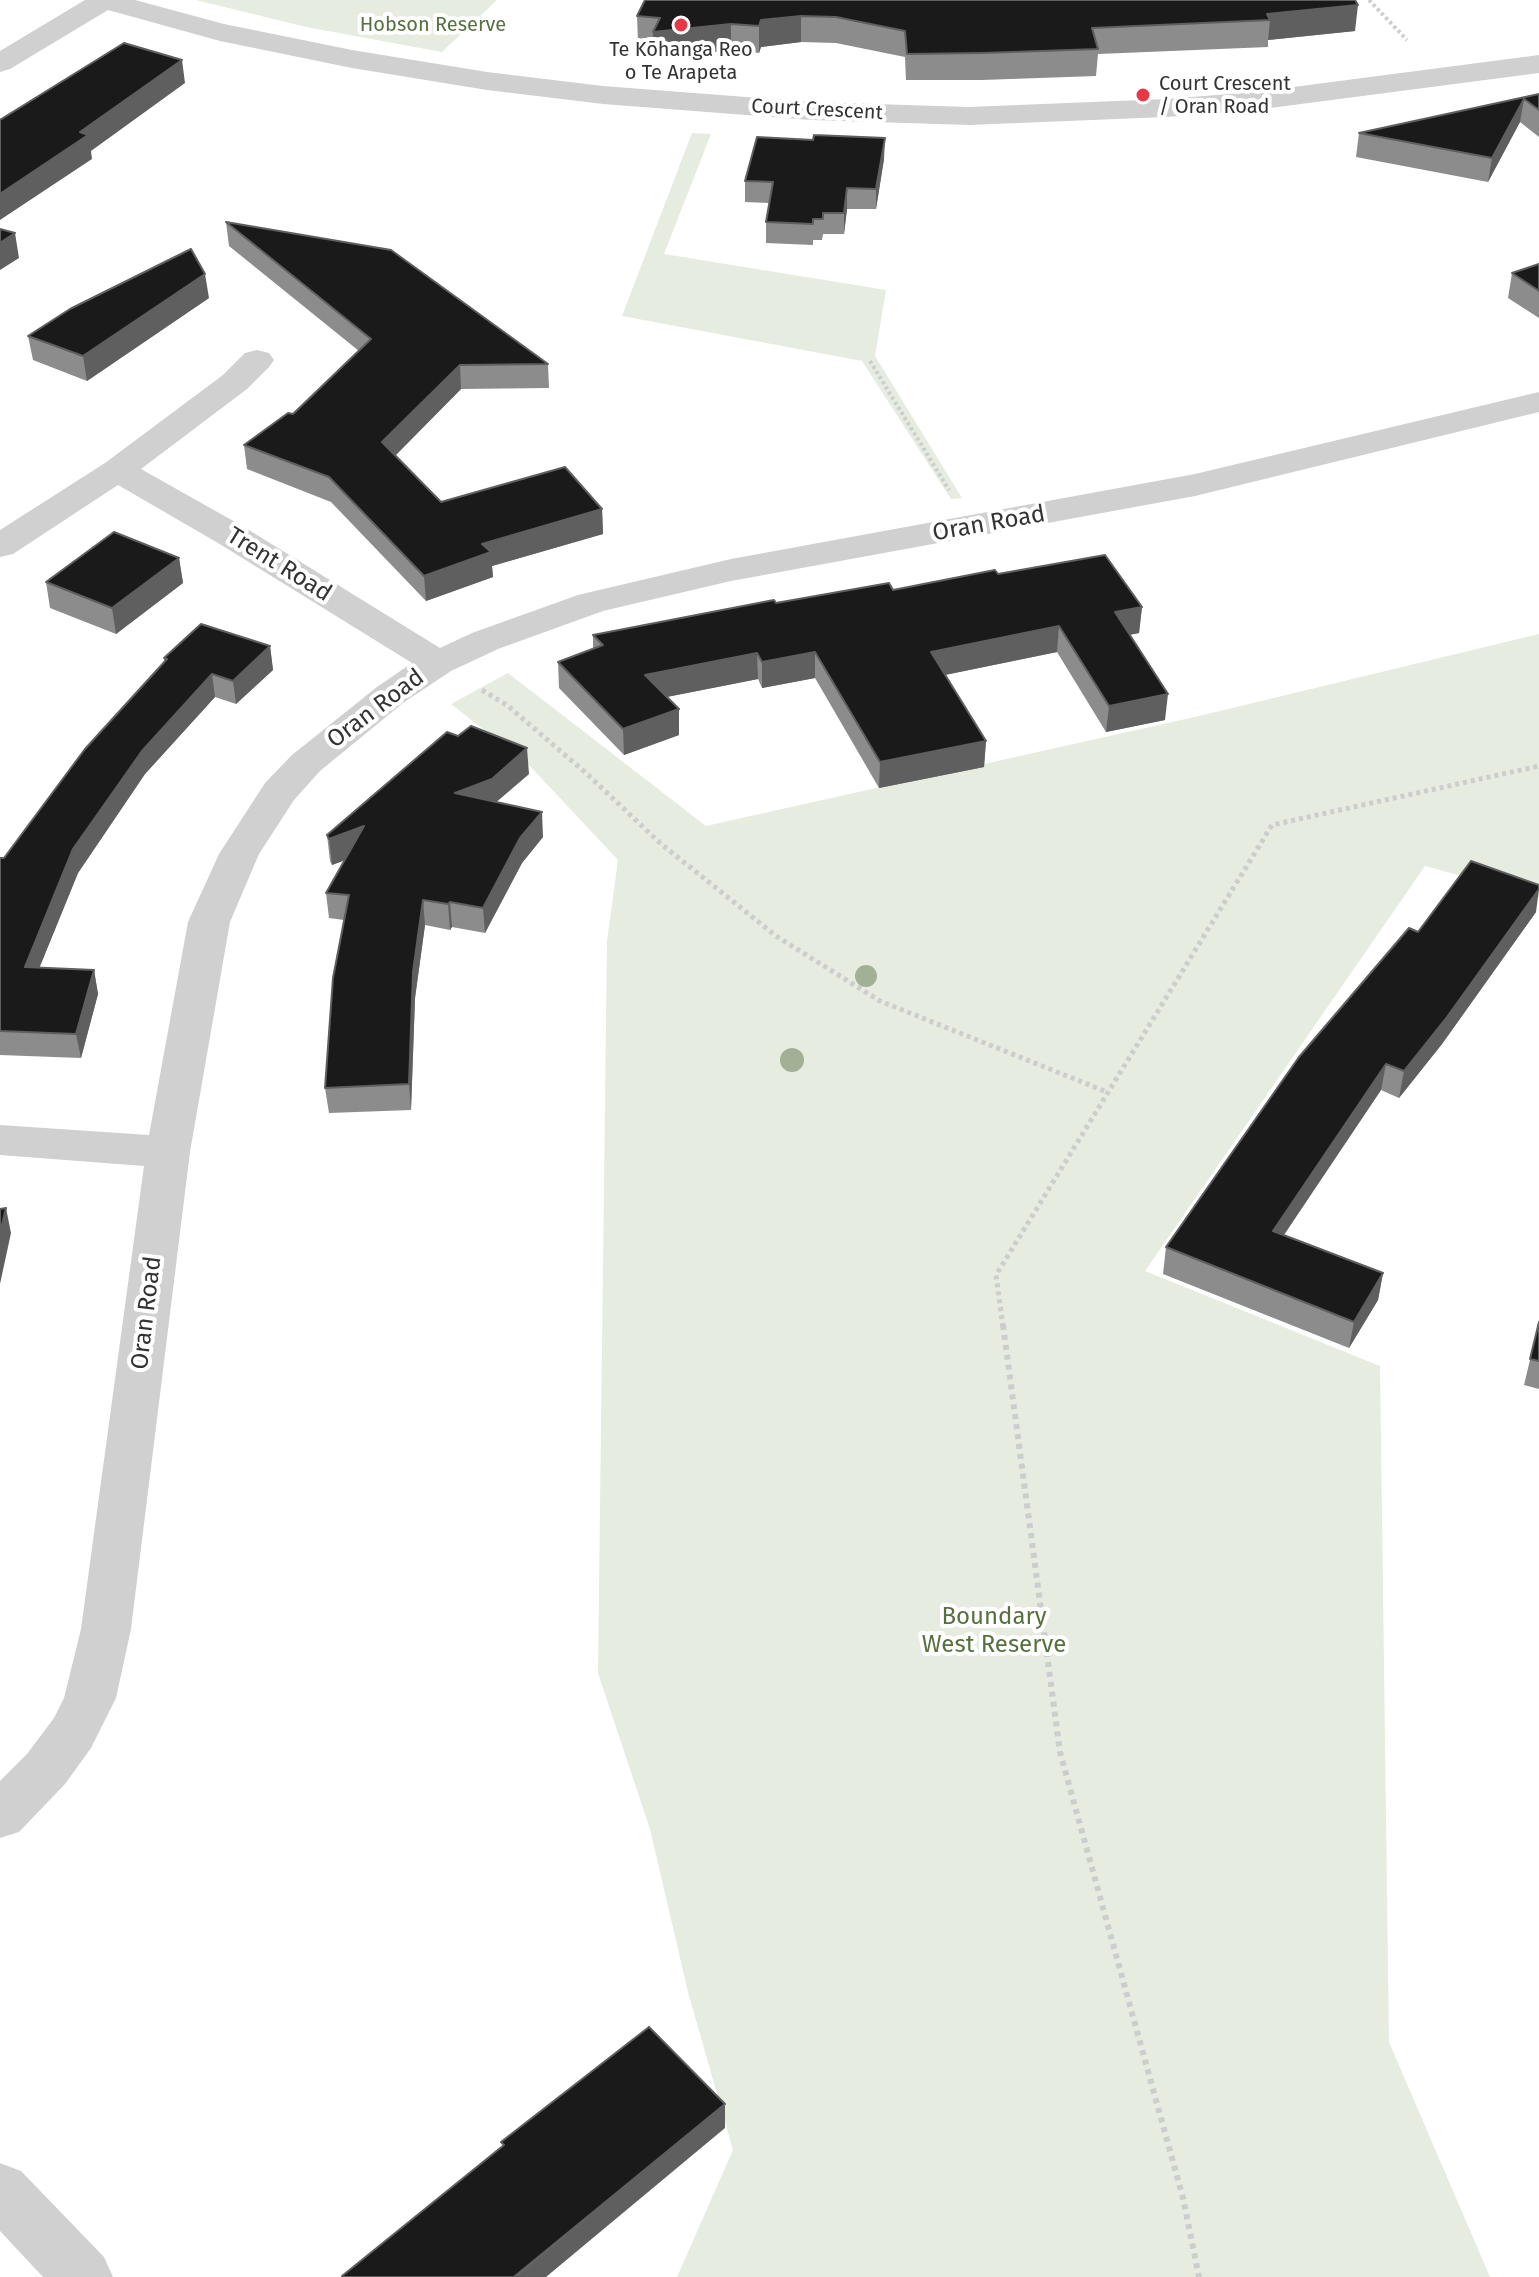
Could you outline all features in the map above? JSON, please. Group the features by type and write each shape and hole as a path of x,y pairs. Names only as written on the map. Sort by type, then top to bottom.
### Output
{"street":[{"path":"0,63 104,0"},
{"name":"Court Crescent","path":"104,0 220,32 352,59 487,81 603,95 811,111 969,116 1166,108 1255,101 1539,64"},
{"path":"0,546 117,470 235,382 257,360"},
{"name":"Oran Road","path":"0,1816 46,1769 73,1733 90,1698 106,1629 168,1152 209,922 239,854 279,792 306,763 390,695 438,663 532,623 665,583 1136,497 1539,402"},
{"name":"Trent Road","path":"117,470 231,535 438,663"},
{"path":"0,1140 168,1152"},
{"path":"0,2190 83,2277"}],"path":[{"path":"870,361 955,500"},
{"path":"476,687 508,706 586,773 660,843 776,936 880,1001 1107,1092"},
{"path":"1199,2277 1183,2198 1060,1752 996,1275 1272,825 1539,766"}],"green space":[{"name":"Hobson Reserve","path":"196,0 497,0 442,52 306,27"},
{"path":"692,133 711,134 664,254 886,290 875,356 962,498 951,499 862,361 622,316"},
{"name":"Boundary West Reserve","path":"1539,634 1539,897 1425,866 1145,1271 1380,1366 1389,2042 1490,2277 677,2277 733,2150 688,1992 650,1829 598,1673 607,941 618,860 529,765 451,704 508,673 706,826 1199,716"}],"building":[{"path":"645,0 1355,0 1358,5 1267,14 1270,20 1092,28 1098,49 907,54 905,31 836,17 801,16 761,20 759,26 731,24 653,32 660,18 637,16"},
{"path":"124,43 182,60 80,132 88,135 0,194 0,120"},
{"path":"1539,94 1539,110 1524,99 1492,158 1359,133"},
{"path":"814,135 885,138 876,189 847,188 844,213 823,213 823,219 813,219 813,224 766,222 773,182 745,181 757,137 813,140"},
{"path":"226,222 391,250 548,364 460,365 382,442 441,502 565,467 602,509 482,544 491,552 424,576 329,477 244,445 288,413 293,414 371,339"},
{"path":"0,229 15,233 0,243"},
{"path":"191,249 205,274 83,356 28,336 70,309"},
{"path":"1539,264 1539,291 1512,273"},
{"path":"114,532 179,558 112,608 46,582"},
{"path":"1105,555 1142,607 1115,612 1168,694 1109,706 1059,626 931,652 986,741 880,762 815,652 762,662 757,653 645,675 679,709 623,729 558,662 603,645 593,635 774,600 776,603 889,583 893,590 995,570 998,574"},
{"path":"201,624 270,646 233,681 212,674 142,751 73,849 25,967 94,970 76,1034 0,1031 0,858 4,858 85,749 167,659 164,658"},
{"path":"471,726 527,748 492,779 455,793 542,812 520,838 483,908 423,900 413,972 409,1084 325,1088 333,978 349,895 326,893 364,826 329,839 327,835 447,732 458,736"},
{"path":"1471,861 1539,885 1539,889 1404,1071 1386,1064 1273,1231 1383,1273 1354,1322 1166,1247 1299,1057 1409,928 1418,932"},
{"path":"6,1208 0,1234 0,1209"},
{"path":"1539,1322 1539,1361 1530,1359"},
{"path":"649,2027 725,2104 516,2277 342,2276 504,2145 501,2142"}],"place":[{"name":"Te Kōhanga Reo o Te Arapeta","path":"681,25"},
{"name":"Court Crescent / Oran Road","path":"1143,95"}]}
